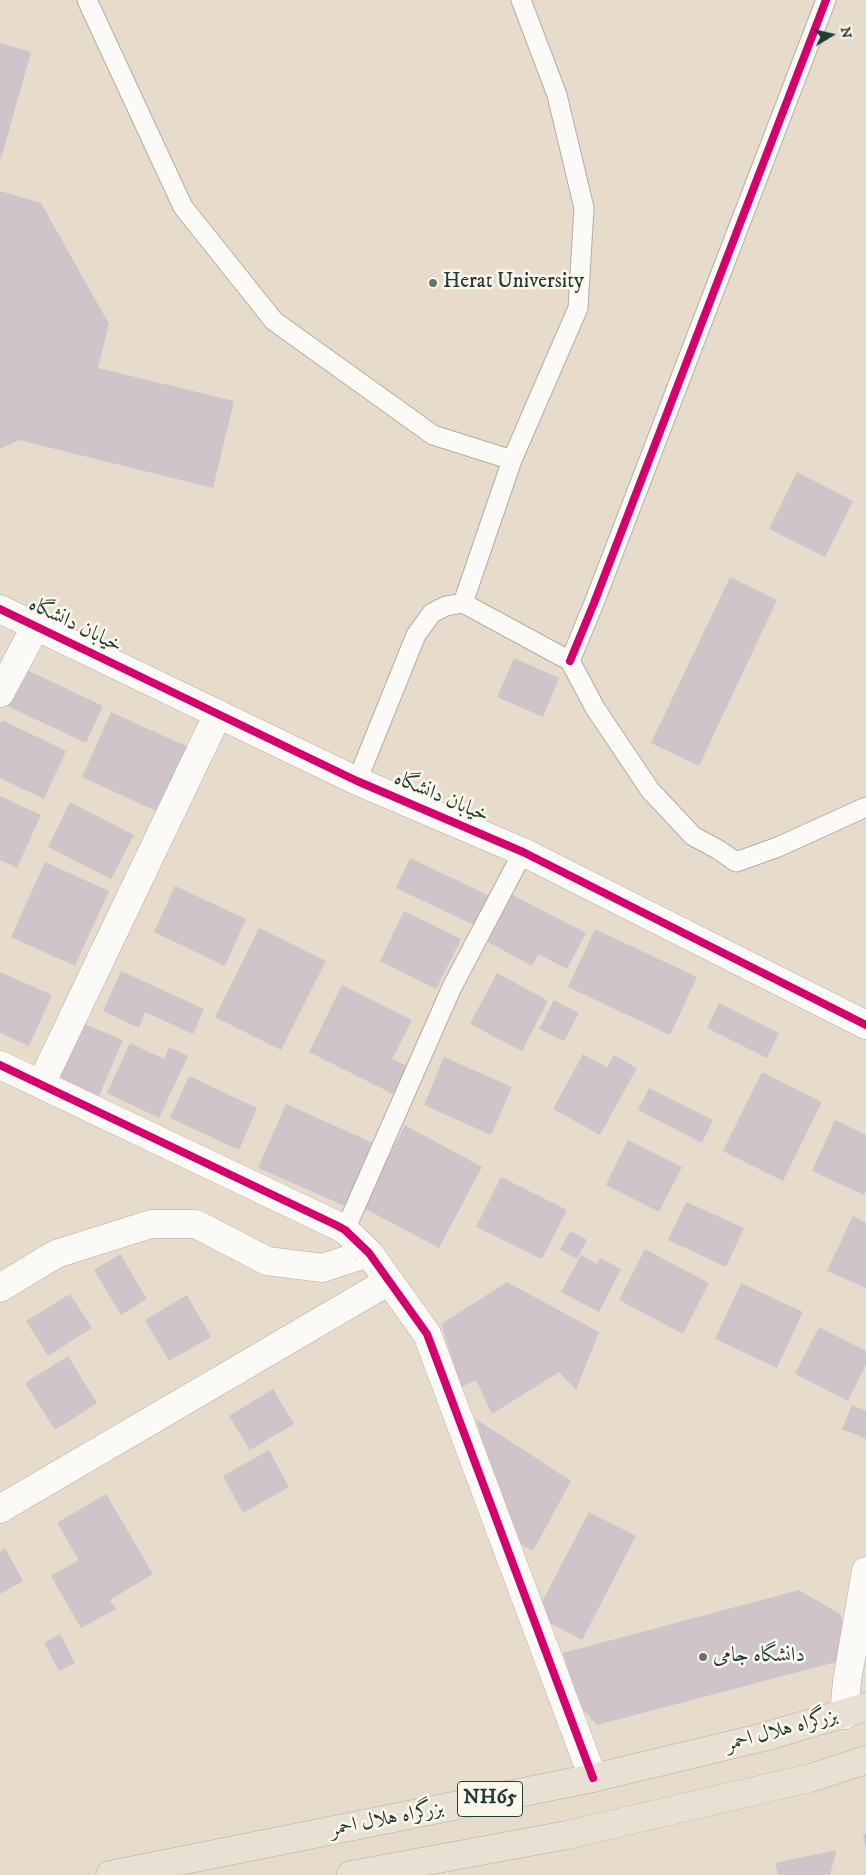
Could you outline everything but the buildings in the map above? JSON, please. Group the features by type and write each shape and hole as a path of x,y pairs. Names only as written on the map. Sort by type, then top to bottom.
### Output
{"highway":[{"name":"بزرگراه هلال احمر","path":"110,1875 593,1778 764,1736 855,1711"},
{"name":"NH65","path":"352,1875 567,1835 810,1778 866,1760"}],"street":[{"name":"خیابان دانشگاه","path":"0,609 357,782 523,852 866,1025"},
{"path":"0,693 36,626"},
{"path":"41,1084 218,714"},
{"path":"0,1065 345,1230 369,1253 427,1334 593,1778"},
{"path":"0,1288 56,1254 151,1224 196,1224 267,1261 322,1268 369,1253"},
{"path":"0,1509 390,1281"},
{"path":"855,1711 848,1681 866,1571"}],"lane":[{"path":"87,0 183,207 274,321 433,435 512,460"},
{"path":"463,603 512,460 578,308 584,208 556,95 522,0"},
{"path":"570,662 826,0"},
{"path":"357,782 416,635 432,613 446,606 463,603 570,662 595,708 650,790 693,836 736,862 778,846 866,807"},
{"path":"345,1230 452,987 523,852"}],"cycle path":[{"path":"570,661 826,0"},
{"path":"0,609 357,781 523,852 866,1025"},
{"path":"0,1065 336,1225 345,1230 369,1253 427,1334 593,1778"}],"place":[{"name":"Herat University","path":"433,283"},
{"name":"دانشگاه جامی","path":"703,1657"}]}
